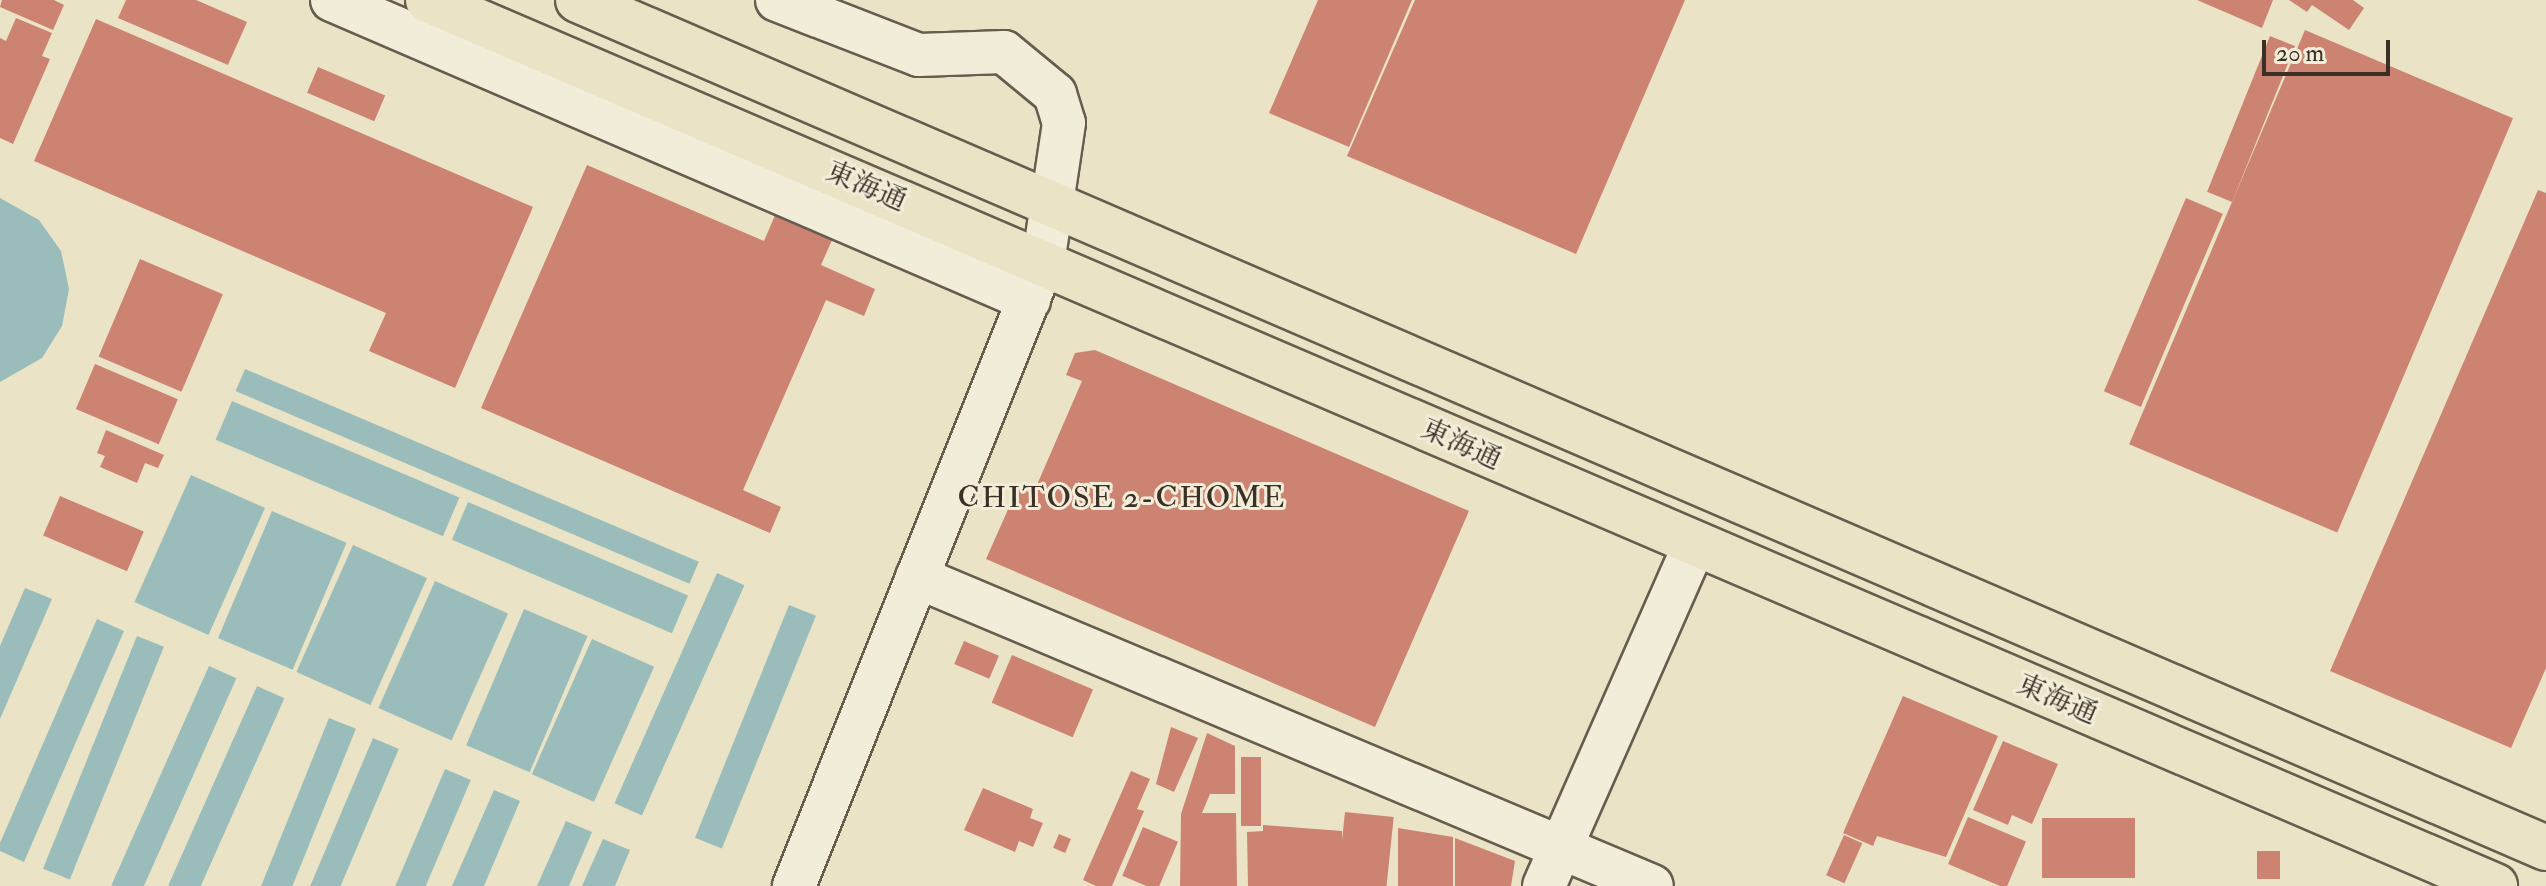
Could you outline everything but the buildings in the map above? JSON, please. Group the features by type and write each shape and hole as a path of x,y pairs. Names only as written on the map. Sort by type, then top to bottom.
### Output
{"main road":[{"name":"東海通","path":"428,0 920,210 1036,281 1694,546 2485,885"},
{"name":"東海通","path":"578,0 2546,848"}],"street":[{"path":"332,0 1036,281"},
{"path":"777,0 896,49 1004,52 1033,69 1055,94 1064,123 1054,204 1036,281 794,886"},
{"path":"1544,886 1694,546"},
{"path":"917,577 1652,886"}],"water":[{"path":"0,198 39,220 61,251 69,289 62,326 42,358 0,382"},
{"path":"245,369 699,562 689,584 236,391"},
{"path":"232,401 459,498 443,536 216,440"},
{"path":"191,475 265,508 208,635 134,602"},
{"path":"468,502 688,595 672,633 452,540"},
{"path":"272,511 347,543 293,670 218,638"},
{"path":"353,545 427,578 370,705 296,672"},
{"path":"717,573 744,585 642,815 615,803"},
{"path":"435,581 508,614 452,741 378,708"},
{"path":"25,588 52,599 0,719 0,646"},
{"path":"789,605 816,616 722,849 695,838"},
{"path":"524,609 588,636 530,772 466,745"},
{"path":"97,619 124,631 24,862 0,851 0,843"},
{"path":"137,636 164,647 70,880 43,869"},
{"path":"592,639 654,667 594,802 532,774"},
{"path":"209,666 236,678 144,886 111,885"},
{"path":"257,686 284,698 201,886 168,885"},
{"path":"329,718 356,729 292,886 261,886"},
{"path":"373,738 399,749 341,886 310,886"},
{"path":"445,769 471,780 426,886 395,886"},
{"path":"494,790 520,801 484,886 452,886"},
{"path":"566,821 592,832 569,886 537,886"},
{"path":"603,839 630,850 615,886 582,886"}],"district":[{"name":"CHITOSE 2-CHOME","path":"1122,498"}]}
